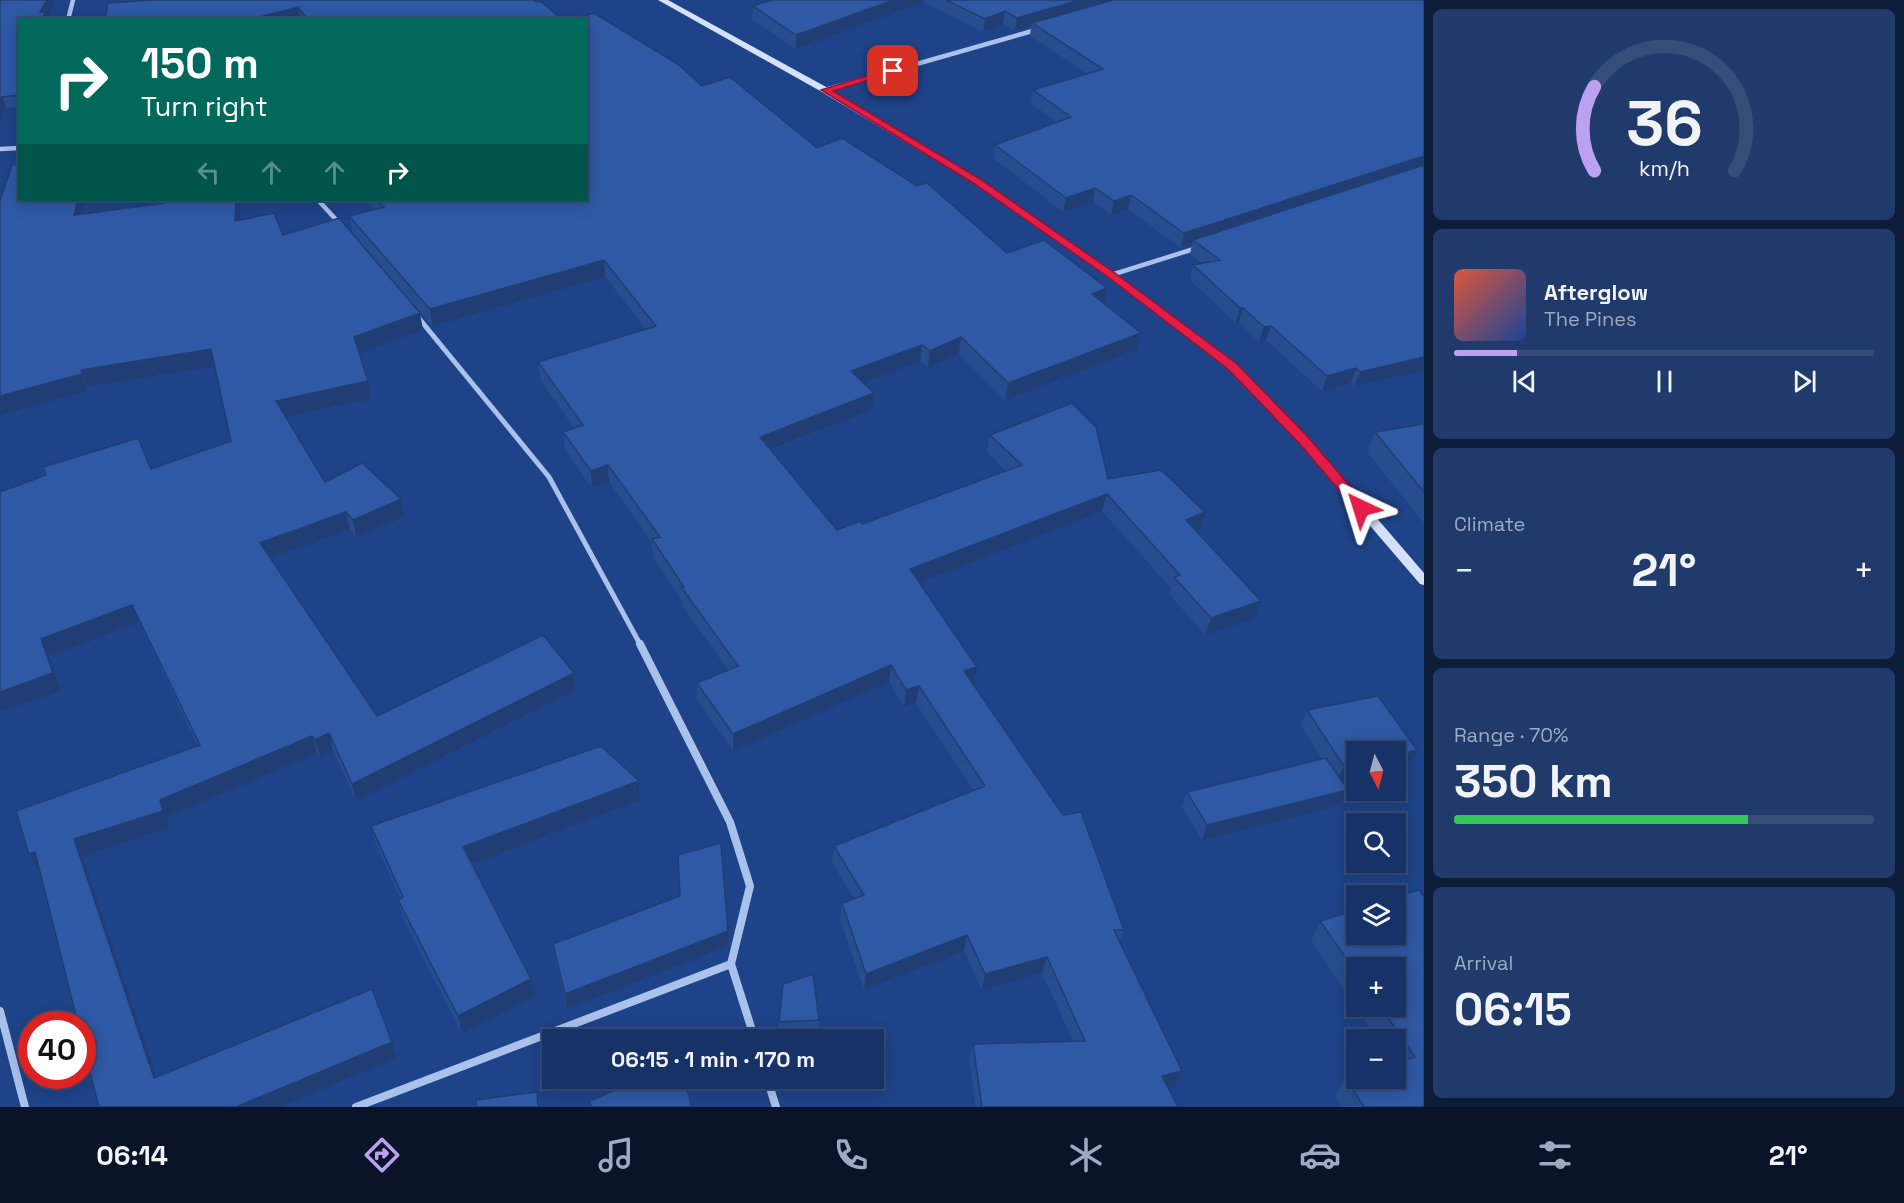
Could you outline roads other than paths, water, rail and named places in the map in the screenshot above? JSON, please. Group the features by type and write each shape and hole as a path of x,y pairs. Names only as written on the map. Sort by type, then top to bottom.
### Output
{"street":[{"path":"68,18 73,0"},
{"path":"662,0 825,90 976,181 1112,275 1233,366 1303,440 1424,581"},
{"path":"825,90 1039,29"},
{"path":"0,149 18,148"},
{"path":"319,201 346,232"},
{"path":"1112,275 1202,246"},
{"path":"412,310 549,477 616,599 730,822 750,886 731,964 752,1029"},
{"path":"356,1107 731,964"},
{"path":"0,1011 25,1107"},
{"path":"770,1089 776,1107"}]}
